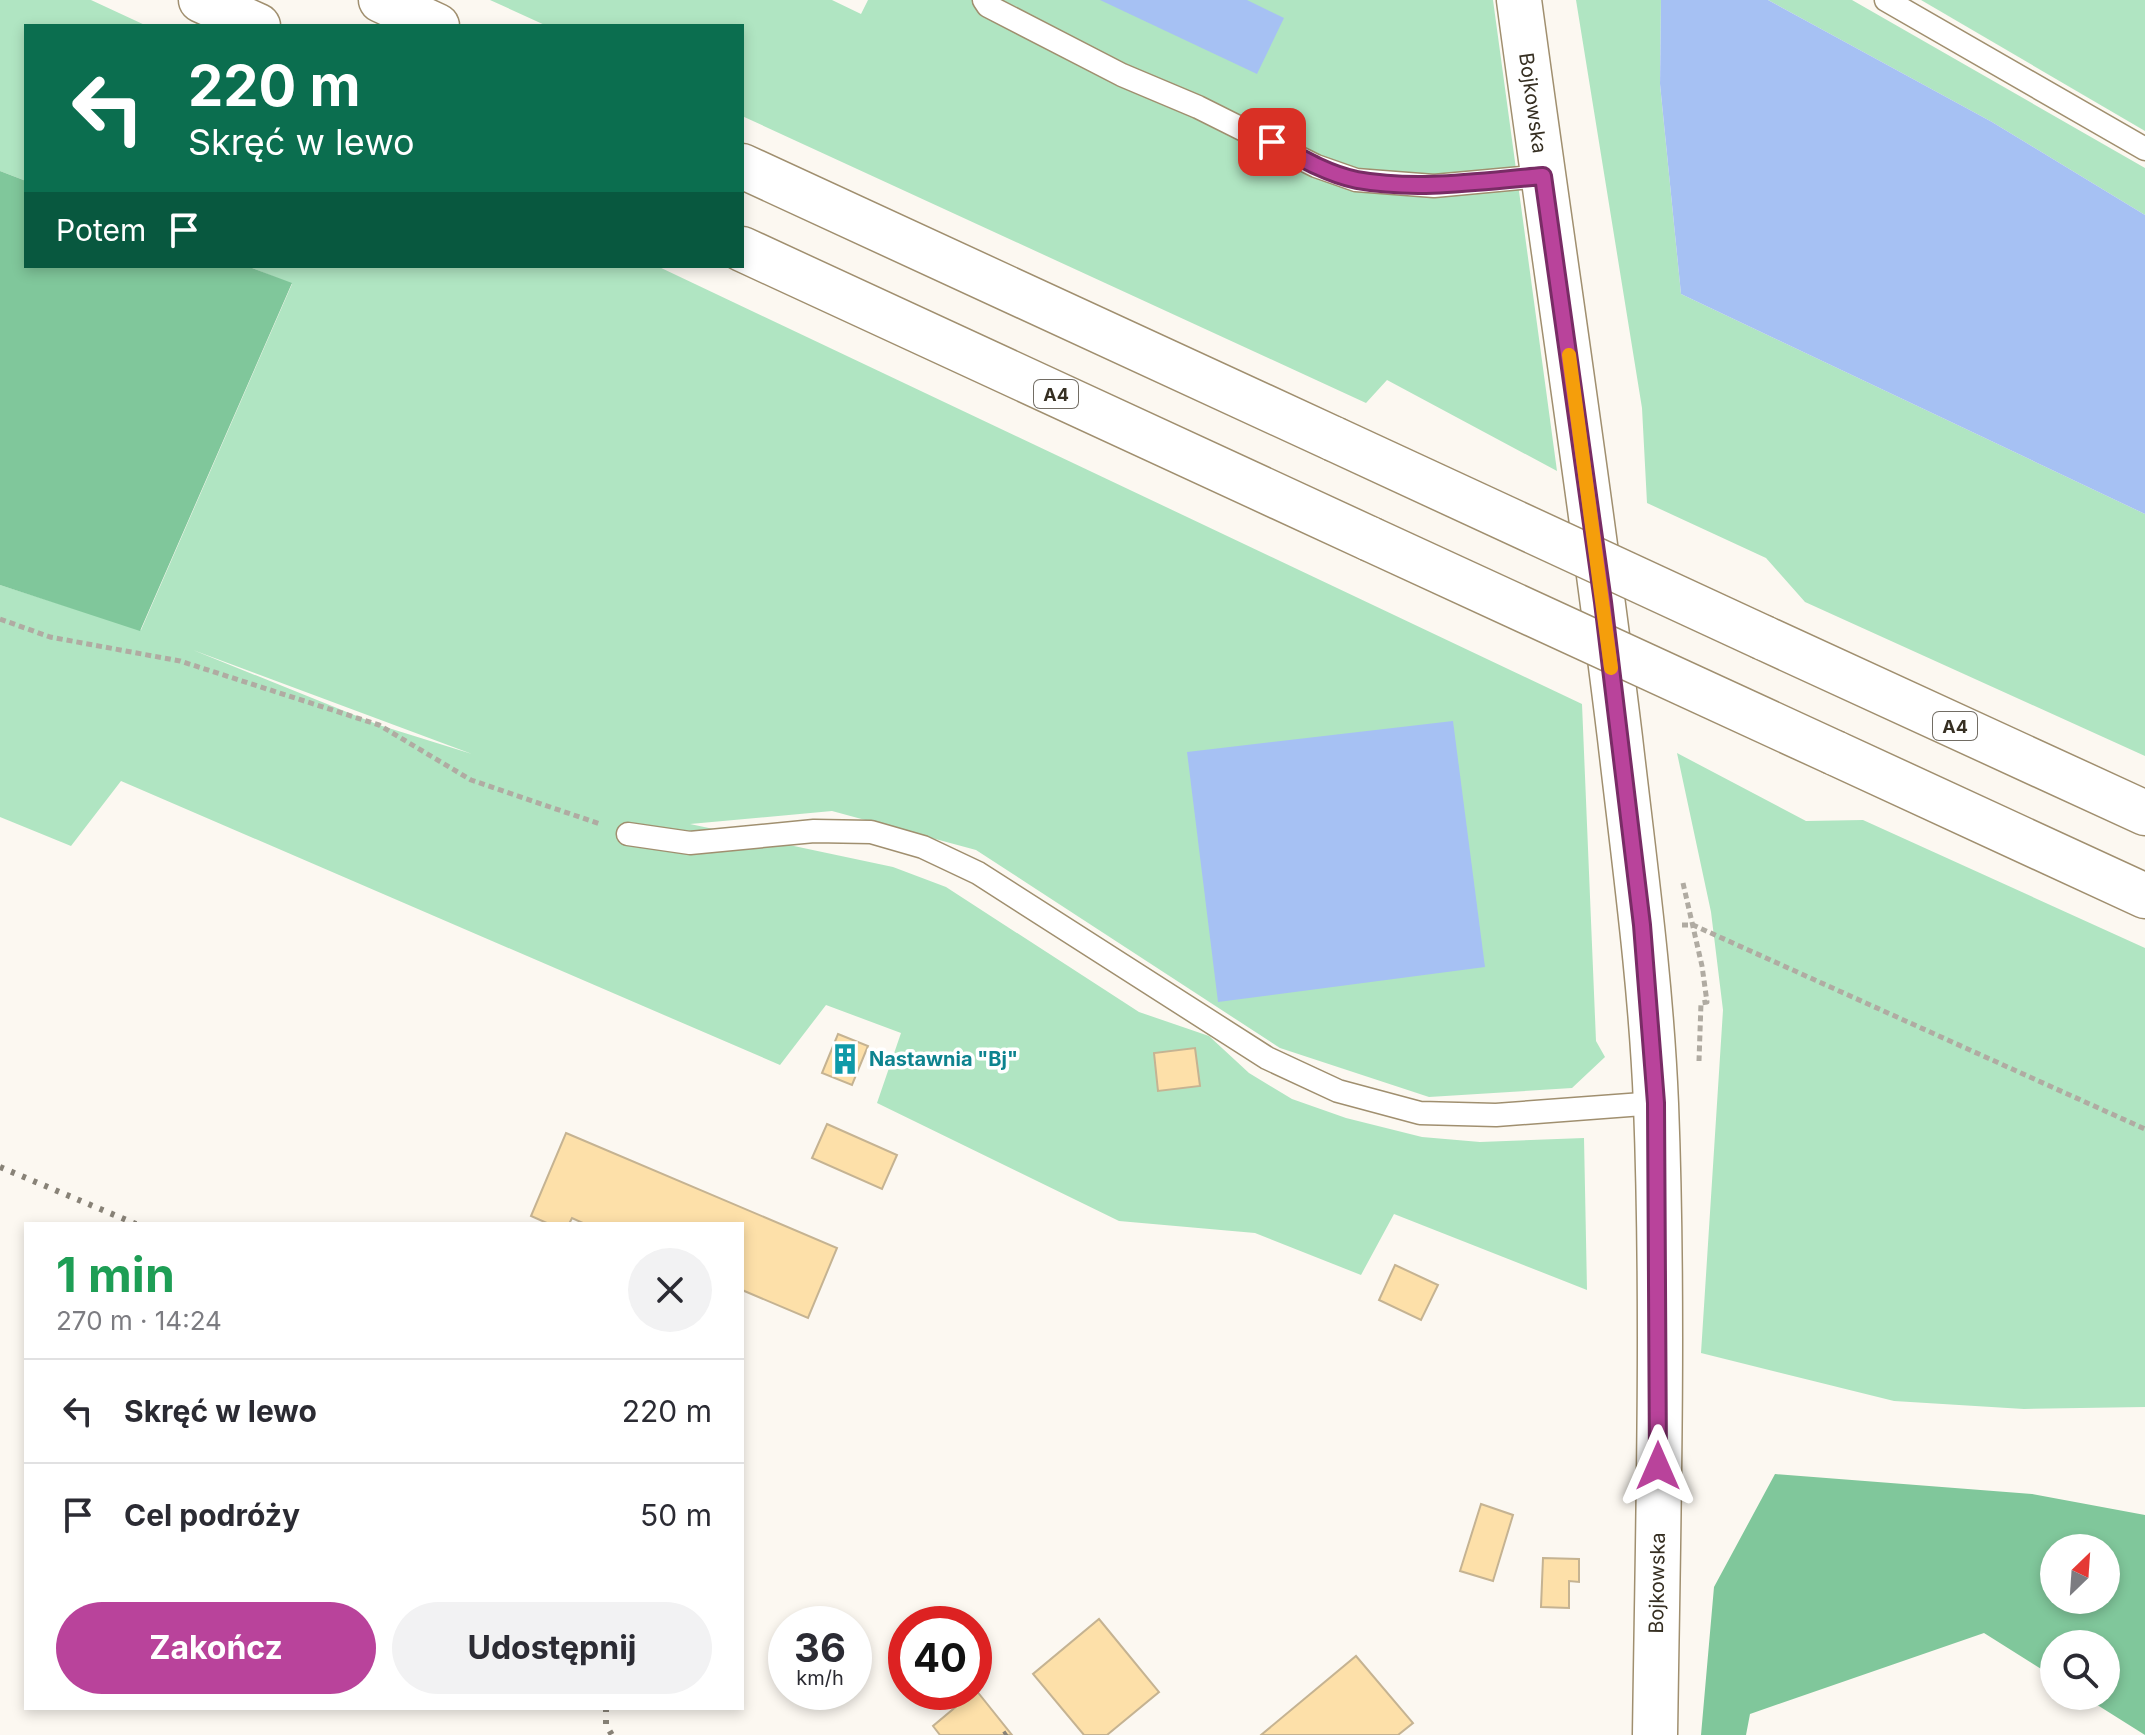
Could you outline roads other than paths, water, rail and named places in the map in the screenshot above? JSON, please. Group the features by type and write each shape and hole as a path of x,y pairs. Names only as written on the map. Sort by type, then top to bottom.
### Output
{"main road":[{"path":"201,0 254,24"},
{"path":"381,0 433,24"},
{"name":"Bojkowska","path":"1519,0 1603,602 1642,925 1656,1103 1659,1367 1655,1735"},
{"name":"A4","path":"744,167 2145,813"},
{"name":"A4","path":"744,250 2145,896"}],"lane":[{"path":"984,0 1001,13 1122,75 1198,107 1316,166 1356,180 1434,186 1543,176"},
{"path":"1886,0 2145,149"},
{"path":"628,834 690,843 814,831 871,832 923,847 978,873 1267,1058 1338,1091 1420,1113 1496,1115 1656,1103"}],"water":[{"path":"1100,0 1247,0 1284,18 1257,74"},
{"path":"1661,0 1768,0 1992,122 2145,215 2145,514 1681,294 1660,84"},
{"path":"1453,721 1485,967 1218,1002 1187,752"}],"railway":[{"path":"0,1167 131,1222"},
{"path":"606,1710 606,1725 612,1735"}],"place":[{"name":"Nastawnia \"Bj\"","path":"845,1059"}]}
